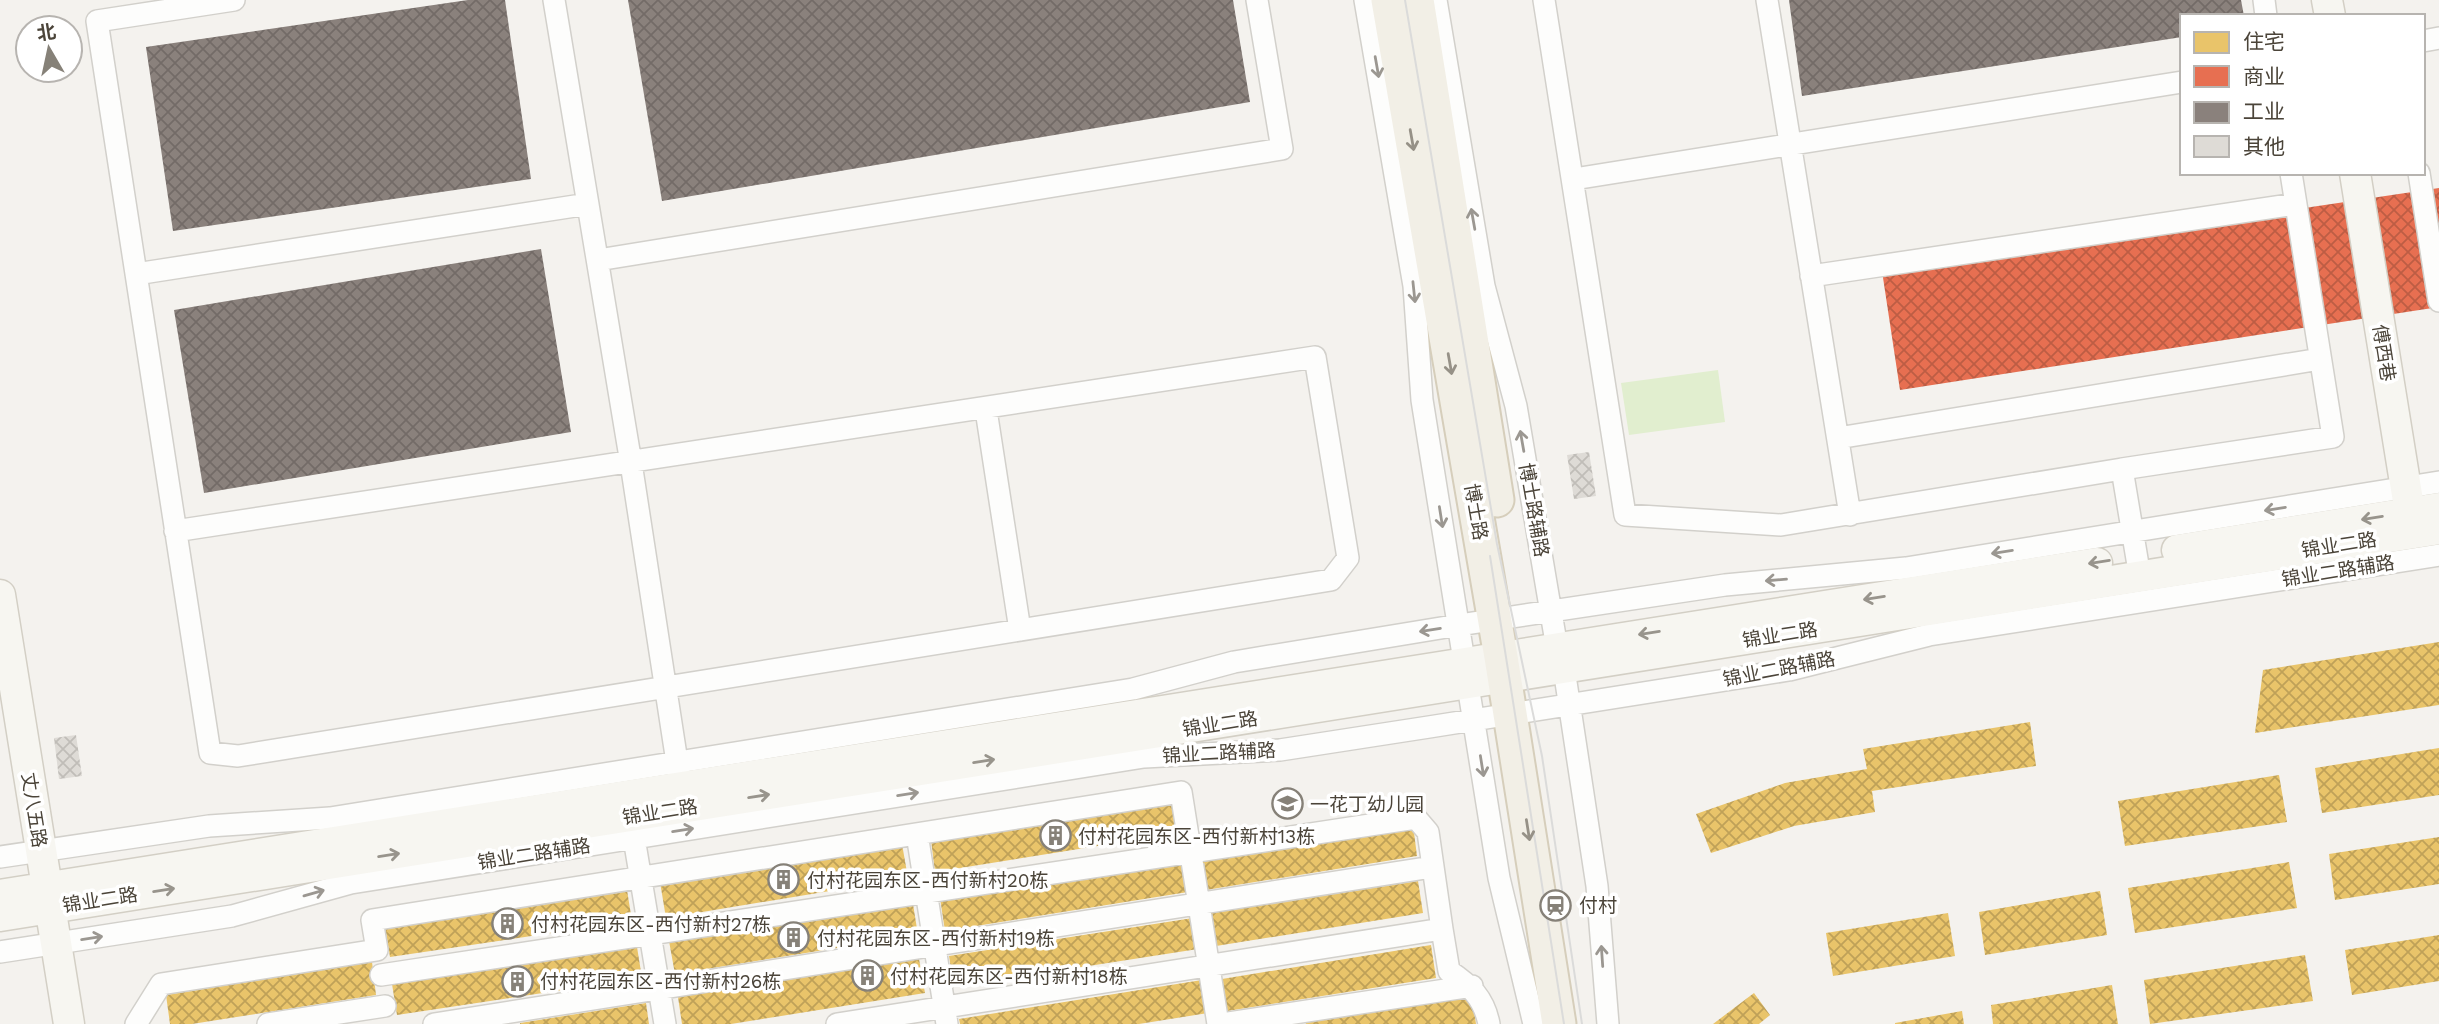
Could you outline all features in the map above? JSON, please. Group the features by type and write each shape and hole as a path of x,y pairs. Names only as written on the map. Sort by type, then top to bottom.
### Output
{"main road":[{"name":"博士路","path":"1388,0 1514,666 1559,1024"},
{"name":"博士路","path":"1417,0 1505,619"},
{"name":"傅西巷","path":"2355,175 2422,514"},
{"name":"锦业二路","path":"0,916 40,899 680,786 1467,674 2136,555 2422,514"},
{"name":"丈八五路","path":"0,595 21,853"},
{"name":"丈八五路","path":"0,711 21,853 40,899 47,945 50,1024"},
{"name":"博士路","path":"1521,712 1581,1024"},
{"name":"锦业二路","path":"0,895 40,899 632,827 680,786"},
{"name":"丈八五路","path":"47,945 69,1024"}],"street":[{"path":"176,531 986,410 1315,357 1349,558 1331,580 238,756 210,753 97,21 234,0"},
{"path":"554,0 631,463 680,786"},
{"path":"598,260 1282,149 1257,0"},
{"path":"1365,0 1414,286 1422,400 1499,878 1534,1024"},
{"name":"博士路辅路","path":"1436,0 1485,286 1516,406 1569,704 1597,886 1608,1024"},
{"path":"1544,0 1625,515 1781,525 2333,437 2291,175"},
{"path":"1767,0 1850,515"},
{"path":"1574,179 2180,82"},
{"path":"2426,179 2439,301"},
{"path":"136,274 588,204"},
{"path":"1811,276 2296,204"},
{"path":"1838,438 2320,359"},
{"path":"986,410 1020,630"},
{"path":"21,853 209,826 331,818 680,786 1133,689 1234,662 1725,585 1906,568 2136,555 2122,469"},
{"path":"2422,514 2439,482"},
{"name":"锦业二路辅路","path":"0,952 232,916 351,883 632,827 1144,757 1280,750 1789,670 1929,635 2439,555"},
{"path":"268,1024 387,1015 372,920 1181,792 1220,1024 1472,986"},
{"path":"381,975 1190,850 1416,818 1428,832 1449,971 1472,986 1486,1009 1489,1024"},
{"path":"632,827 665,1024"},
{"path":"917,834 946,1015"},
{"path":"434,1024 1433,867"},
{"path":"836,1024 946,1015 1209,965 1442,929"},
{"path":"136,1024 161,984 377,950"}],"green space":[{"path":"1718,370 1725,422 1629,435 1621,383"}],"building: 住宅":[{"path":"2439,642 2439,705 2255,733 2263,670"},
{"path":"2030,722 2036,766 1872,791 1875,812 1794,826 1711,853 1696,814 1785,783 1867,769 1863,749"},
{"path":"2439,748 2439,795 2322,813 2315,768"},
{"path":"2279,775 2287,822 2125,846 2118,801"},
{"name":"付村花园东区-西付新村13栋","path":"1174,802 1179,833 935,872 931,840"},
{"path":"1413,825 1417,856 1206,890 1201,857"},
{"path":"2439,837 2439,884 2335,900 2329,854"},
{"name":"付村花园东区-西付新村20栋","path":"902,844 908,878 666,918 660,882"},
{"path":"1183,860 1188,892 945,931 940,898"},
{"path":"2289,862 2297,908 2135,933 2128,888"},
{"path":"1418,881 1423,913 1216,946 1210,913"},
{"name":"付村花园东区-西付新村27栋","path":"627,890 632,921 390,957 385,927"},
{"path":"2100,891 2107,935 1985,955 1979,912"},
{"name":"付村花园东区-西付新村19栋","path":"913,904 918,935 675,974 669,941"},
{"path":"1948,913 1955,956 1833,976 1826,933"},
{"path":"1193,918 1198,949 954,987 949,956"},
{"path":"2439,935 2439,981 2352,995 2345,950"},
{"path":"1431,945 1436,978 1227,1011 1222,979"},
{"name":"付村花园东区-西付新村26栋","path":"637,947 642,978 397,1015 392,984"},
{"path":"2305,955 2313,1001 2150,1024 2144,980"},
{"name":"付村花园东区-西付新村18栋","path":"919,959 925,993 731,1024 682,1024 678,997"},
{"path":"372,962 376,995 192,1024 170,1024 166,995"},
{"path":"1202,980 1208,1013 1139,1024 960,1024 959,1019"},
{"path":"2112,985 2118,1024 1993,1024 1991,1005"},
{"path":"1754,993 1770,1015 1759,1024 1713,1024"},
{"path":"1472,997 1476,1024 1305,1022"},
{"path":"646,1003 649,1024 520,1024 520,1023"},
{"path":"1962,1011 1964,1024 1895,1024 1895,1023"}],"building: 商业":[{"path":"2439,188 2439,307 1900,390 1882,271"}],"building: 工业":[{"path":"468,0 505,0 531,179 173,231 146,47"},
{"path":"628,0 1233,0 1250,102 662,201"},
{"path":"1789,0 2241,0 2244,14 2180,14 2180,37 1802,96"},
{"path":"541,249 571,432 204,493 174,310"}],"building: 其他":[{"path":"1589,452 1596,496 1574,499 1567,455"},
{"path":"76,735 82,776 59,779 54,738"}],"tram line":[{"path":"1405,0 1497,544 1542,756 1582,1024"},
{"path":"1490,556 1564,1024"}],"place":[{"name":"一花丁幼儿园","path":"1287,804"},
{"name":"付村花园东区-西付新村13栋","path":"1055,836"},
{"name":"付村花园东区-西付新村20栋","path":"784,880"},
{"name":"付村","path":"1556,905"},
{"name":"付村花园东区-西付新村27栋","path":"508,924"},
{"name":"付村花园东区-西付新村19栋","path":"794,938"},
{"name":"付村花园东区-西付新村18栋","path":"867,976"},
{"name":"付村花园东区-西付新村26栋","path":"517,981"}]}
